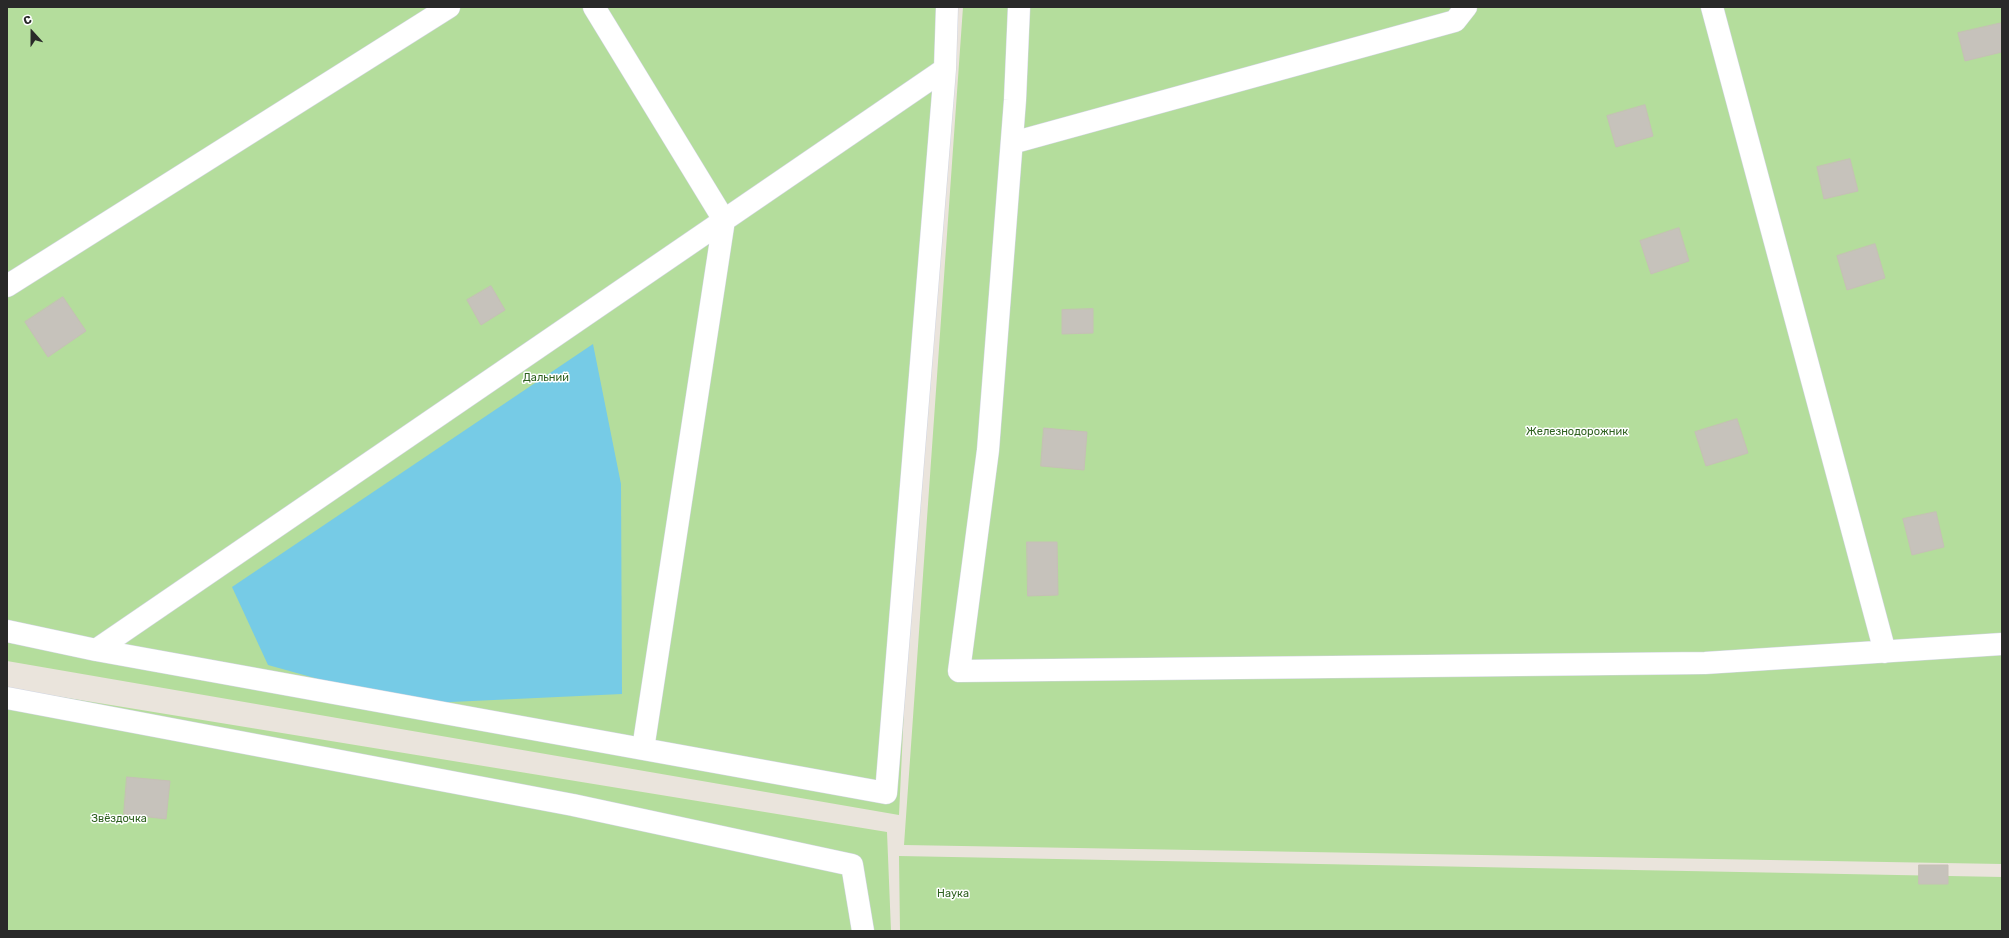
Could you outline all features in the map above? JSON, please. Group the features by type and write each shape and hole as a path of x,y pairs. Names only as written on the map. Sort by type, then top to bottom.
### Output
{"street":[{"path":"7,286 449,7"},
{"path":"594,7 724,220 643,749"},
{"path":"7,631 96,650 886,792 945,69 947,7"},
{"path":"1019,7 1012,143 988,450 959,670 1705,663 2002,644"},
{"path":"1012,143 1455,21 1466,7"},
{"path":"1712,7 1885,652"},
{"path":"96,650 945,69"},
{"path":"7,698 572,805 852,865 863,931"}],"green space":[{"name":"Дальний","path":"7,7 937,7 899,815 7,661"},
{"name":"Железнодорожник","path":"963,7 2002,7 2002,864 904,845"},
{"name":"Звёздочка","path":"7,688 887,832 891,931 7,931"},
{"name":"Наука","path":"899,856 2002,877 2002,931 900,931"}],"water":[{"path":"593,344 621,484 622,694 408,704 268,665 232,587"}],"building":[{"path":"2002,23 2002,52 1965,61 1958,33"},
{"path":"1645,105 1653,136 1616,147 1607,116"},
{"path":"1850,159 1858,191 1824,199 1817,167"},
{"path":"1679,228 1689,261 1651,274 1640,241"},
{"path":"1875,244 1885,278 1847,290 1837,256"},
{"path":"491,286 505,310 481,325 467,300"},
{"path":"63,297 86,331 48,357 25,322"},
{"path":"1093,309 1093,333 1062,334 1062,310"},
{"path":"1737,419 1748,453 1706,466 1695,432"},
{"path":"1044,428 1087,432 1084,470 1041,466"},
{"path":"1936,512 1944,547 1912,555 1903,519"},
{"path":"1027,542 1057,542 1058,595 1028,596"},
{"path":"127,777 170,781 166,819 124,814"},
{"path":"1919,865 1948,865 1948,884 1919,884"}]}
